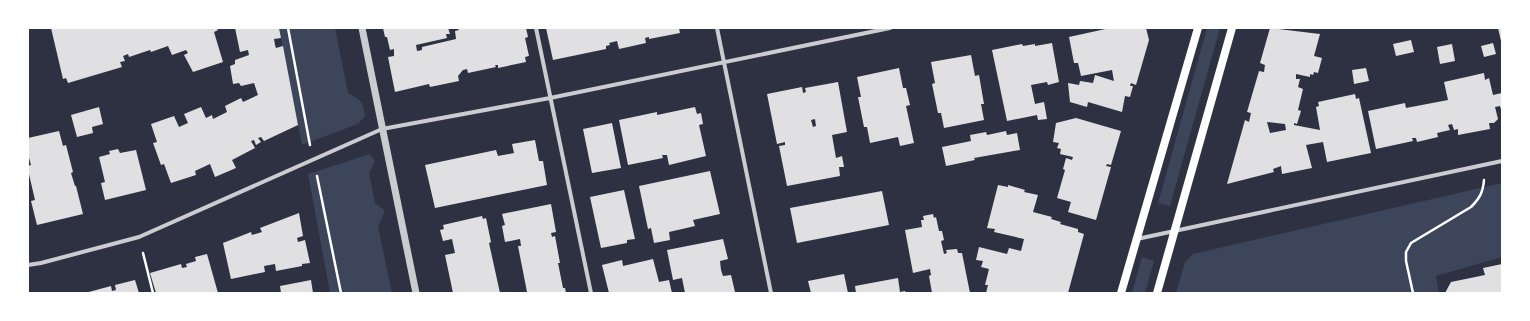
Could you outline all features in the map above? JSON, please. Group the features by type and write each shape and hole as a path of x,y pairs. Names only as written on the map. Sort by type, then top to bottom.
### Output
{"main road":[{"path":"1122,293 1198,28"},
{"path":"1157,293 1232,28"}],"street":[{"path":"362,28 416,293"},
{"path":"536,28 591,293"},
{"path":"717,28 771,293"},
{"path":"28,265 41,263 140,237 382,129 550,98 890,28"},
{"path":"1137,239 1502,161"}],"path":[{"path":"288,28 310,145"},
{"path":"1413,293 1406,261 1406,252 1411,244 1471,207 1479,199 1483,190 1480,166"},
{"path":"317,176 341,293"},
{"path":"143,253 153,293"}],"shaded area":[{"path":"279,28 335,28 348,93 356,97 364,107 365,116 358,124 302,145"},
{"path":"1207,28 1220,28 1170,206 1158,203"},
{"path":"370,154 375,161 369,173 375,203 385,211 378,227 392,293 330,293 308,174"},
{"path":"1502,183 1502,257 1436,276 1439,293 1176,293 1185,262 1193,254"},
{"path":"1142,257 1154,261 1145,293 1132,293"}],"building":[{"path":"51,28 217,28 218,30 214,32 223,62 193,72 184,55 188,53 186,50 172,55 168,46 129,57 128,54 123,56 125,61 120,62 122,67 68,83 66,78 63,79"},
{"path":"235,28 279,28 281,38 274,39 275,45 276,48 283,46 298,125 264,141 261,137 258,138 261,142 256,145 254,140 251,141 255,148 232,160 236,168 215,177 210,164 195,171 196,175 171,183 164,164 161,165 153,143 157,142 151,124 174,116 179,127 188,123 184,114 201,107 206,118 212,115 213,119 227,112 225,106 241,98 243,102 258,95 254,83 241,86 239,83 233,84 230,66 235,64 235,60 249,55 248,50 240,52"},
{"path":"383,28 448,28 450,34 446,34 447,38 416,45 417,51 422,50 422,47 456,39 455,31 459,30 458,28 526,28 528,37 525,38 529,56 525,57 526,62 498,68 498,65 495,65 496,67 468,73 467,69 463,70 458,76 459,81 430,87 429,84 395,92 388,57 394,56 394,49 390,50"},
{"path":"546,28 679,28 680,33 649,39 649,37 645,38 646,43 619,49 617,41 609,43 610,45 606,46 606,49 553,60"},
{"path":"1110,28 1146,28 1149,40 1136,85 1131,83 1130,86 1133,86 1130,97 1125,96 1122,112 1088,102 1087,107 1070,102 1068,83 1079,85 1080,81 1093,83 1095,75 1114,81 1112,70 1081,76 1078,63 1074,63 1069,37"},
{"path":"1270,28 1320,34 1314,56 1322,58 1318,73 1314,72 1313,75 1310,74 1310,77 1296,74 1296,79 1300,79 1298,87 1303,89 1298,110 1301,111 1297,124 1294,123 1294,125 1320,130 1316,107 1319,106 1318,102 1355,94 1356,99 1359,98 1371,153 1327,162 1323,142 1306,145 1312,168 1282,174 1281,166 1273,169 1274,172 1227,184 1245,120 1249,122 1251,113 1247,112 1259,71 1264,72 1265,65 1260,63","holes":["1267,122 1285,124 1286,130 1270,133"]},
{"path":"1498,28 1502,28 1502,41 1501,41"},
{"path":"1411,40 1414,52 1396,56 1393,44"},
{"path":"1052,43 1059,82 1048,85 1047,82 1031,85 1035,104 1044,102 1047,119 1038,120 1037,115 1007,121 992,50 1022,44 1023,46 1035,44 1035,46"},
{"path":"1493,43 1496,54 1484,57 1481,46"},
{"path":"1452,44 1455,61 1440,64 1437,47"},
{"path":"971,55 975,76 979,75 984,104 981,104 984,120 944,128 941,113 938,113 932,84 935,83 931,62"},
{"path":"899,68 903,88 906,88 910,105 906,106 914,143 900,146 898,137 870,143 867,127 864,127 858,97 861,97 857,77"},
{"path":"1366,68 1369,81 1354,84 1352,70"},
{"path":"1484,73 1485,80 1489,78 1493,95 1502,93 1502,113 1500,106 1495,107 1498,119 1494,123 1489,123 1490,129 1458,135 1458,129 1454,130 1452,124 1448,125 1450,130 1437,133 1438,137 1417,142 1416,138 1412,138 1413,141 1376,149 1368,111 1405,103 1406,108 1448,100 1444,82"},
{"path":"838,82 847,132 832,135 836,158 842,156 844,167 839,167 840,176 787,186 779,146 785,145 785,142 777,144 767,94 802,87 803,93 806,92 805,88","holes":["815,119 816,126 813,127 811,120"]},
{"path":"99,107 103,124 92,127 93,133 77,137 71,115"},
{"path":"695,107 697,114 701,113 703,124 699,125 706,156 669,165 667,155 662,155 663,158 628,165 619,120 657,112 657,115"},
{"path":"1076,118 1121,131 1111,165 1107,164 1106,166 1111,167 1096,220 1068,212 1071,202 1057,198 1065,170 1063,169 1066,158 1072,160 1073,157 1060,154 1061,149 1057,148 1059,143 1053,142 1056,123"},
{"path":"612,123 621,168 592,173 583,129"},
{"path":"59,131 63,146 66,145 73,172 71,173 83,214 37,225 31,201 35,200 28,170 28,166 31,165 28,154 28,138"},
{"path":"1006,131 1007,135 1017,133 1020,150 974,158 975,160 946,166 942,147 971,141 970,135 986,132 987,135"},
{"path":"535,140 539,161 543,161 547,185 435,208 425,165 496,150 498,156 514,153 512,144"},
{"path":"118,149 120,153 136,150 146,190 105,200 101,183 105,182 99,157 110,154 109,151"},
{"path":"710,171 720,214 693,220 695,226 669,232 670,240 654,243 651,228 648,229 639,186"},
{"path":"998,185 1008,187 1008,185 1025,190 1024,192 1038,195 1033,212 1052,217 1051,219 1061,222 1060,224 1078,229 1078,232 1084,234 1068,293 986,293 988,285 985,285 989,269 981,267 983,261 976,260 979,247 1007,254 1009,248 1021,251 1024,239 994,232 995,229 987,228"},
{"path":"624,190 635,239 627,240 627,243 601,248 590,197"},
{"path":"882,191 889,225 797,243 790,208"},
{"path":"551,204 556,232 551,233 552,237 555,236 560,263 558,263 563,288 565,288 566,293 523,293 527,292 518,246 521,246 520,239 505,242 502,226 505,225 502,214"},
{"path":"299,213 303,236 297,238 298,242 305,240 310,263 276,271 275,264 264,266 265,272 231,279 223,243 251,232 252,235 262,232 260,228"},
{"path":"933,214 934,218 936,217 939,231 942,231 944,240 941,241 944,254 947,253 946,250 957,249 958,253 962,253 970,293 932,293 929,276 931,275 930,269 913,273 905,230 922,227 921,220 924,220 923,216"},
{"path":"482,216 483,219 486,218 491,242 489,243 500,293 453,293 445,255 455,253 452,239 443,241 440,230 444,229 443,225"},
{"path":"723,239 728,259 720,261 721,270 723,276 731,275 735,292 685,293 682,278 673,280 667,250"},
{"path":"207,254 218,293 156,293 150,273 181,264 182,268 187,267 186,264 196,261 195,257"},
{"path":"653,259 659,282 669,280 672,293 609,293 602,265 622,260 623,266"},
{"path":"1502,264 1502,293 1445,293 1451,282 1485,275 1483,268"},
{"path":"844,274 848,293 811,293 808,281"},
{"path":"898,278 900,292 905,291 906,293 856,293 855,286"},
{"path":"135,280 139,293 85,293 111,286 112,291 116,290 115,285"},
{"path":"311,280 313,293 281,293 280,286"}]}
